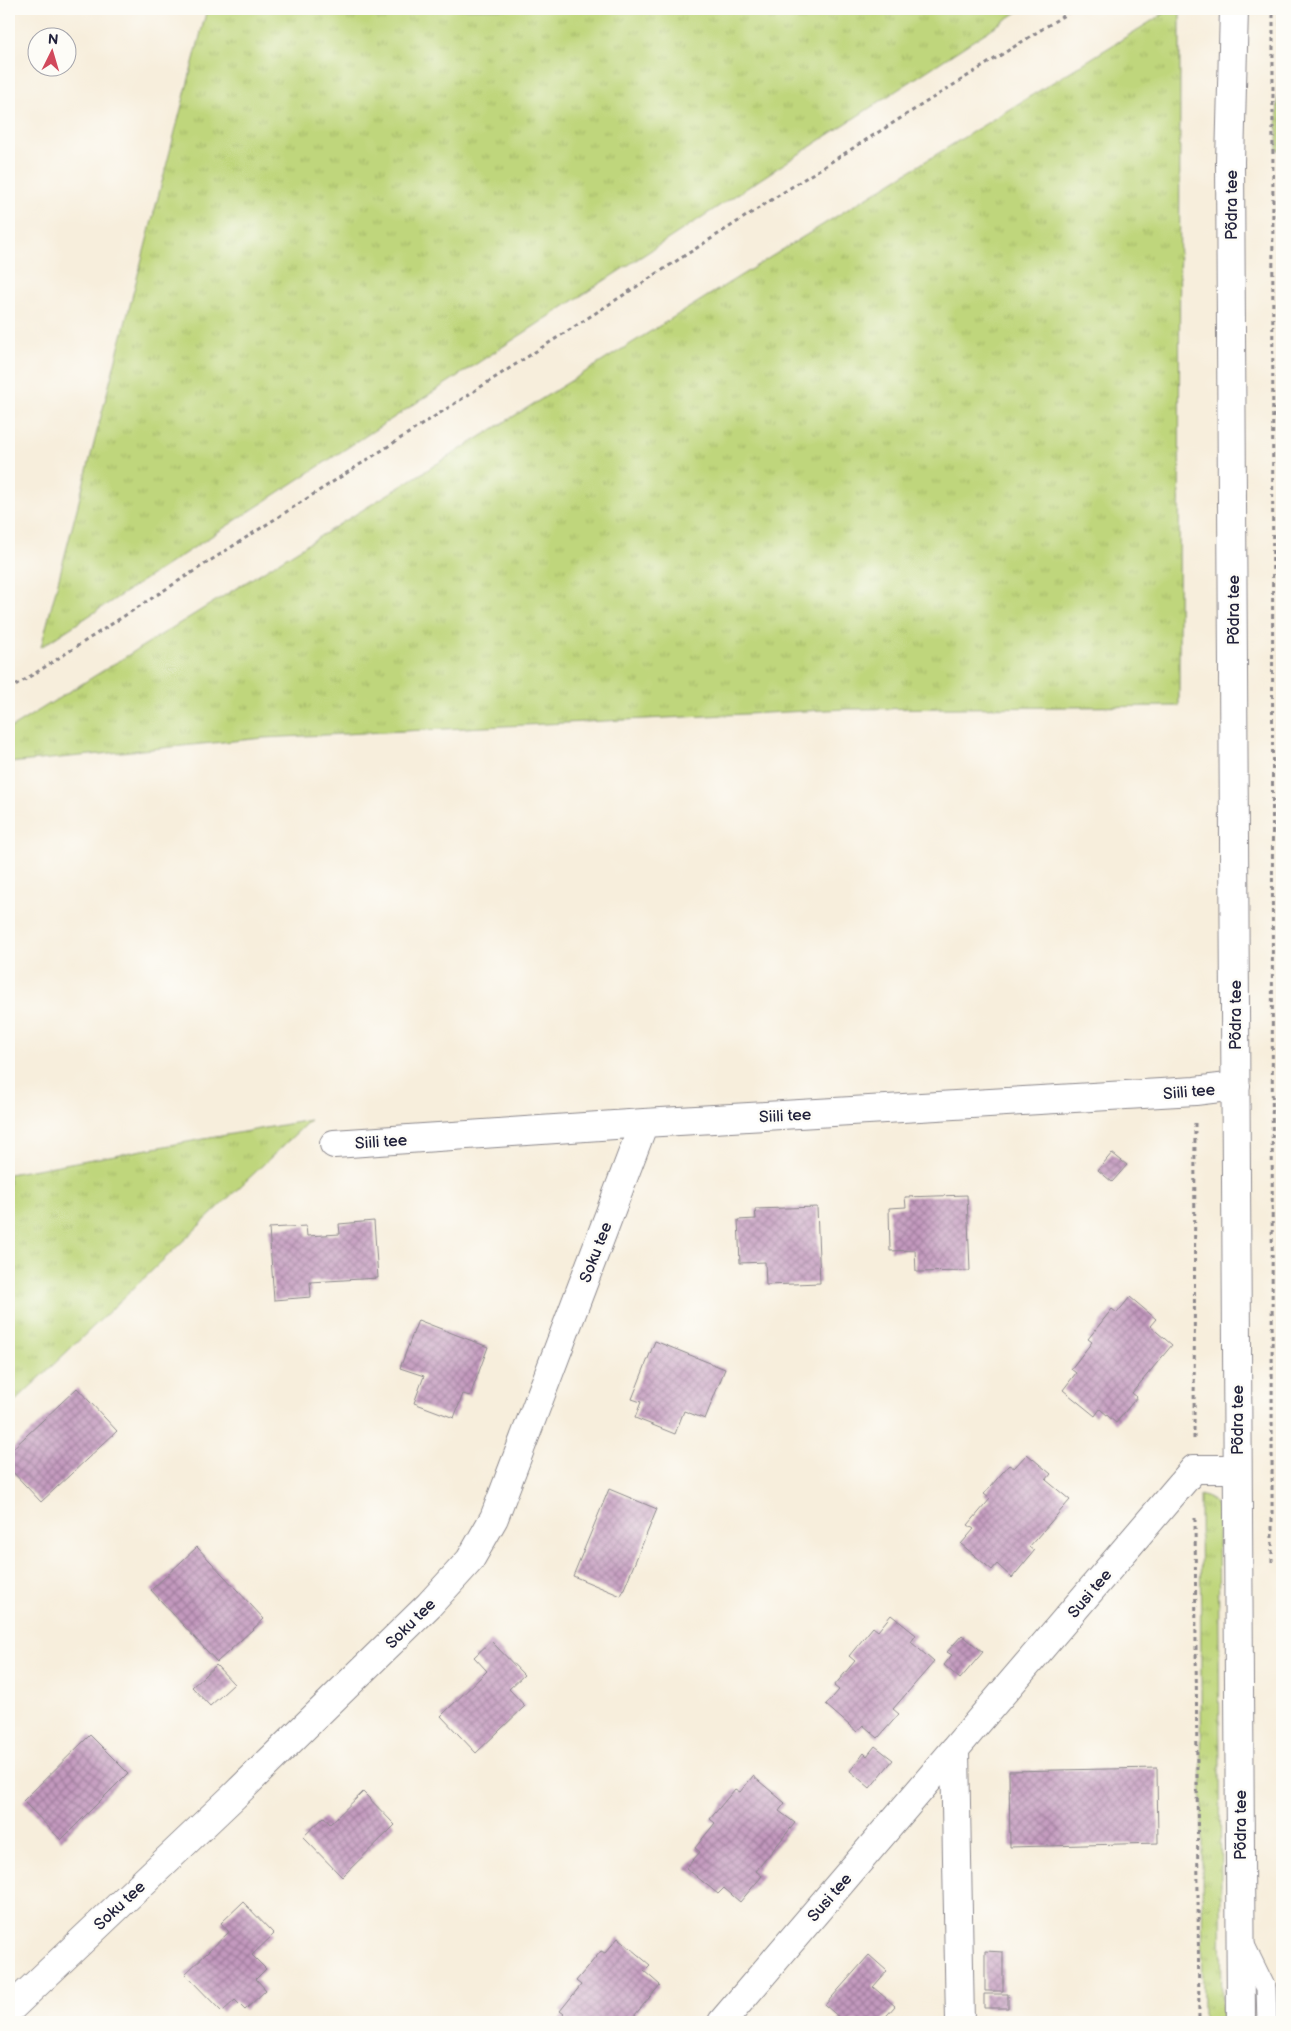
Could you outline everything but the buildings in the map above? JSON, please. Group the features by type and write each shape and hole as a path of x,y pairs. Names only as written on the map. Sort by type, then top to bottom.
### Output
{"street":[{"name":"Põdra tee","path":"1234,9 1230,172 1241,2022"},
{"name":"Siili tee","path":"334,1144 644,1123 1195,1091 1236,1086"},
{"name":"Soku tee","path":"9,2010 233,1797 429,1605 470,1560 494,1518 644,1123"},
{"path":"1194,1469 1237,1469"},
{"name":"Susi tee","path":"722,2022 1194,1469"},
{"path":"955,1750 960,2022"}],"lane":[{"path":"1240,1936 1266,1988 1267,2022"}],"path":[{"path":"9,690 804,179 1074,9"},
{"path":"1272,1567 1273,9"},
{"path":"1195,1091 1194,1469 1199,2022"}],"green space":[{"path":"207,9 1022,9 41,647"},
{"path":"1171,9 1180,9 1179,706 846,709 263,738 9,763 9,729"},
{"path":"1279,9 1282,9 1282,150 1277,150"},
{"path":"1282,178 1282,440 1279,180"},
{"path":"310,1120 9,1407 9,1174"},
{"path":"1200,1495 1215,1502 1218,1512 1222,2022 1203,2022"}]}
